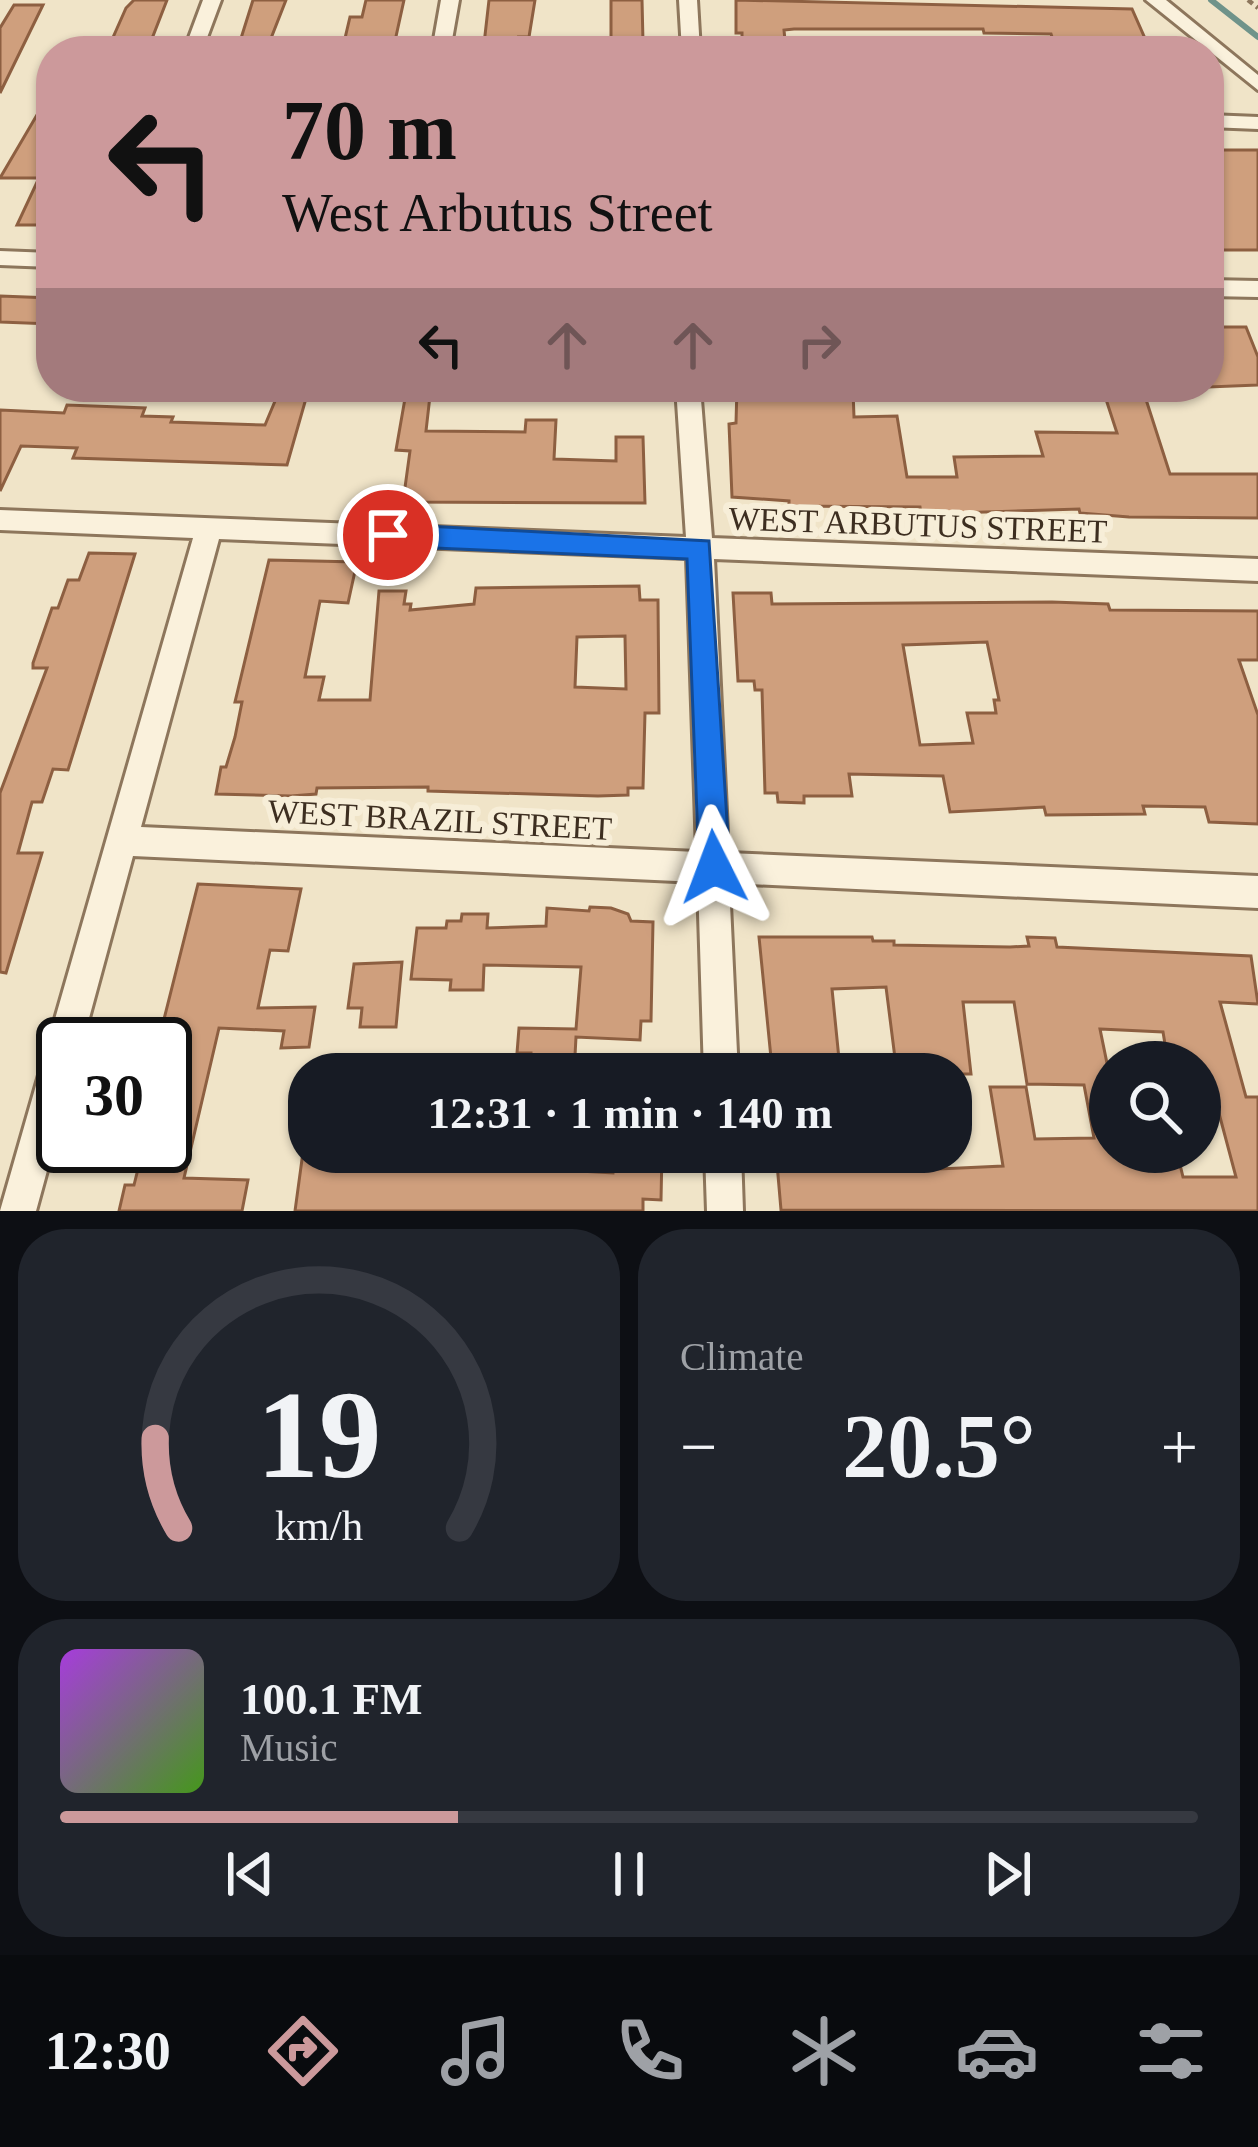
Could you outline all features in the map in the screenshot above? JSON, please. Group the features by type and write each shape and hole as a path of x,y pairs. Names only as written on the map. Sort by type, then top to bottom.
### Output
{"street":[{"path":"199,36 212,0"},
{"path":"444,36 450,0"},
{"path":"688,0 690,36"},
{"path":"1155,0 1199,36"},
{"path":"1224,56 1258,84"},
{"path":"1224,122 1258,123"},
{"path":"0,258 36,259"},
{"path":"1224,288 1258,289"},
{"path":"689,402 700,548 720,1053"},
{"name":"WEST ARBUTUS STREET","path":"0,520 1258,570"},
{"path":"72,1017 209,527"},
{"name":"WEST BRAZIL STREET","path":"122,841 1258,892"},
{"path":"18,1211 36,1147"},
{"path":"724,1173 725,1211"}],"path":[{"path":"1248,0 1258,8"}],"building":[{"path":"134,0 167,0 153,36 114,36"},
{"path":"253,0 286,0 272,36 242,36"},
{"path":"366,0 404,0 396,36 346,36 350,17 362,17"},
{"path":"489,0 535,0 529,36 485,36"},
{"path":"611,0 642,0 643,36 611,36"},
{"path":"736,0 1132,9 1144,36 1052,36 984,33 983,29 794,29 784,30 785,36 736,33"},
{"path":"14,5 43,5 0,93 0,28"},
{"path":"36,117 36,178 0,178"},
{"path":"1224,150 1258,150 1258,250 1224,250"},
{"path":"36,184 36,225 17,225"},
{"path":"0,296 36,297 36,323 0,322"},
{"path":"1224,327 1246,327 1258,357 1258,385 1224,386"},
{"path":"275,402 305,402 287,465 73,458 77,448 21,446 0,491 0,410 64,413 67,405 145,408 142,416 173,417 171,422 265,425"},
{"path":"404,402 429,402 426,431 525,432 526,420 556,420 554,459 616,461 616,437 643,437 645,503 403,502 410,451 396,450"},
{"path":"737,402 853,402 854,417 897,416 907,477 957,477 954,457 1043,456 1036,432 1117,433 1107,402 1147,402 1170,474 1258,474 1258,518 1129,517 1080,513 1079,509 921,514 920,507 789,506 789,501 732,497 729,424 736,423"},
{"path":"89,553 135,554 68,770 53,769 42,802 32,802 18,853 42,853 6,973 0,972 0,793 47,668 33,668 33,663 52,608 58,608 68,580 79,580"},
{"path":"269,560 357,562 348,603 320,601 305,677 324,677 319,700 370,700 379,591 406,591 404,604 411,604 410,610 474,604 476,588 639,586 640,600 658,600 659,713 645,713 643,788 628,788 628,795 428,791 428,787 317,788 316,794 291,796 216,794 221,767 226,767 235,737 242,702 235,702","holes":["625,636 626,689 575,687 577,637"]},
{"path":"733,593 771,593 772,604 1052,602 1108,604 1110,610 1258,611 1258,660 1239,660 1258,715 1258,824 1209,822 1205,807 1143,806 1145,814 1046,815 1044,807 950,812 943,776 849,774 852,796 804,796 804,803 778,802 777,793 765,793 762,690 755,690 754,681 738,681","holes":["987,642 999,700 994,700 996,713 967,713 973,743 920,745 903,645"]},
{"path":"198,884 301,889 288,951 270,950 258,1008 315,1007 309,1047 281,1048 284,1031 219,1028 192,1144 192,1017 165,1017"},
{"path":"590,907 611,908 628,914 631,921 653,922 651,1021 641,1021 640,1040 576,1037 575,1053 517,1053 519,1028 576,1029 581,967 484,965 483,990 450,990 451,980 411,979 417,928 446,928 447,921 461,921 462,914 488,914 487,928 546,926 547,908 589,911"},
{"path":"759,937 872,937 873,941 894,941 894,945 1010,947 1029,946 1027,937 1055,938 1057,947 1251,956 1258,1004 1220,1002 1246,1097 1258,1097 1258,1211 781,1210 778,1173 972,1173 972,1167 1003,1166 990,1087 1026,1087 1035,1139 1089,1138 1089,1173 1236,1177 1221,1121 1221,1041 1164,1041 1163,1032 1100,1029 1102,1041 1089,1041 1089,1112 1084,1085 1027,1084 1014,1002 963,1002 969,1053 894,1053 886,987 832,989 838,1053 771,1053"},
{"path":"402,962 396,1027 360,1027 362,1008 348,1008 354,964"},
{"path":"137,1173 248,1180 242,1211 119,1211 125,1185 134,1185"},
{"path":"300,1173 662,1173 661,1200 643,1199 643,1211 295,1211"}],"waterway":[{"path":"1211,0 1258,37"}],"route":[{"path":"388,535 700,548 714,867"}]}
